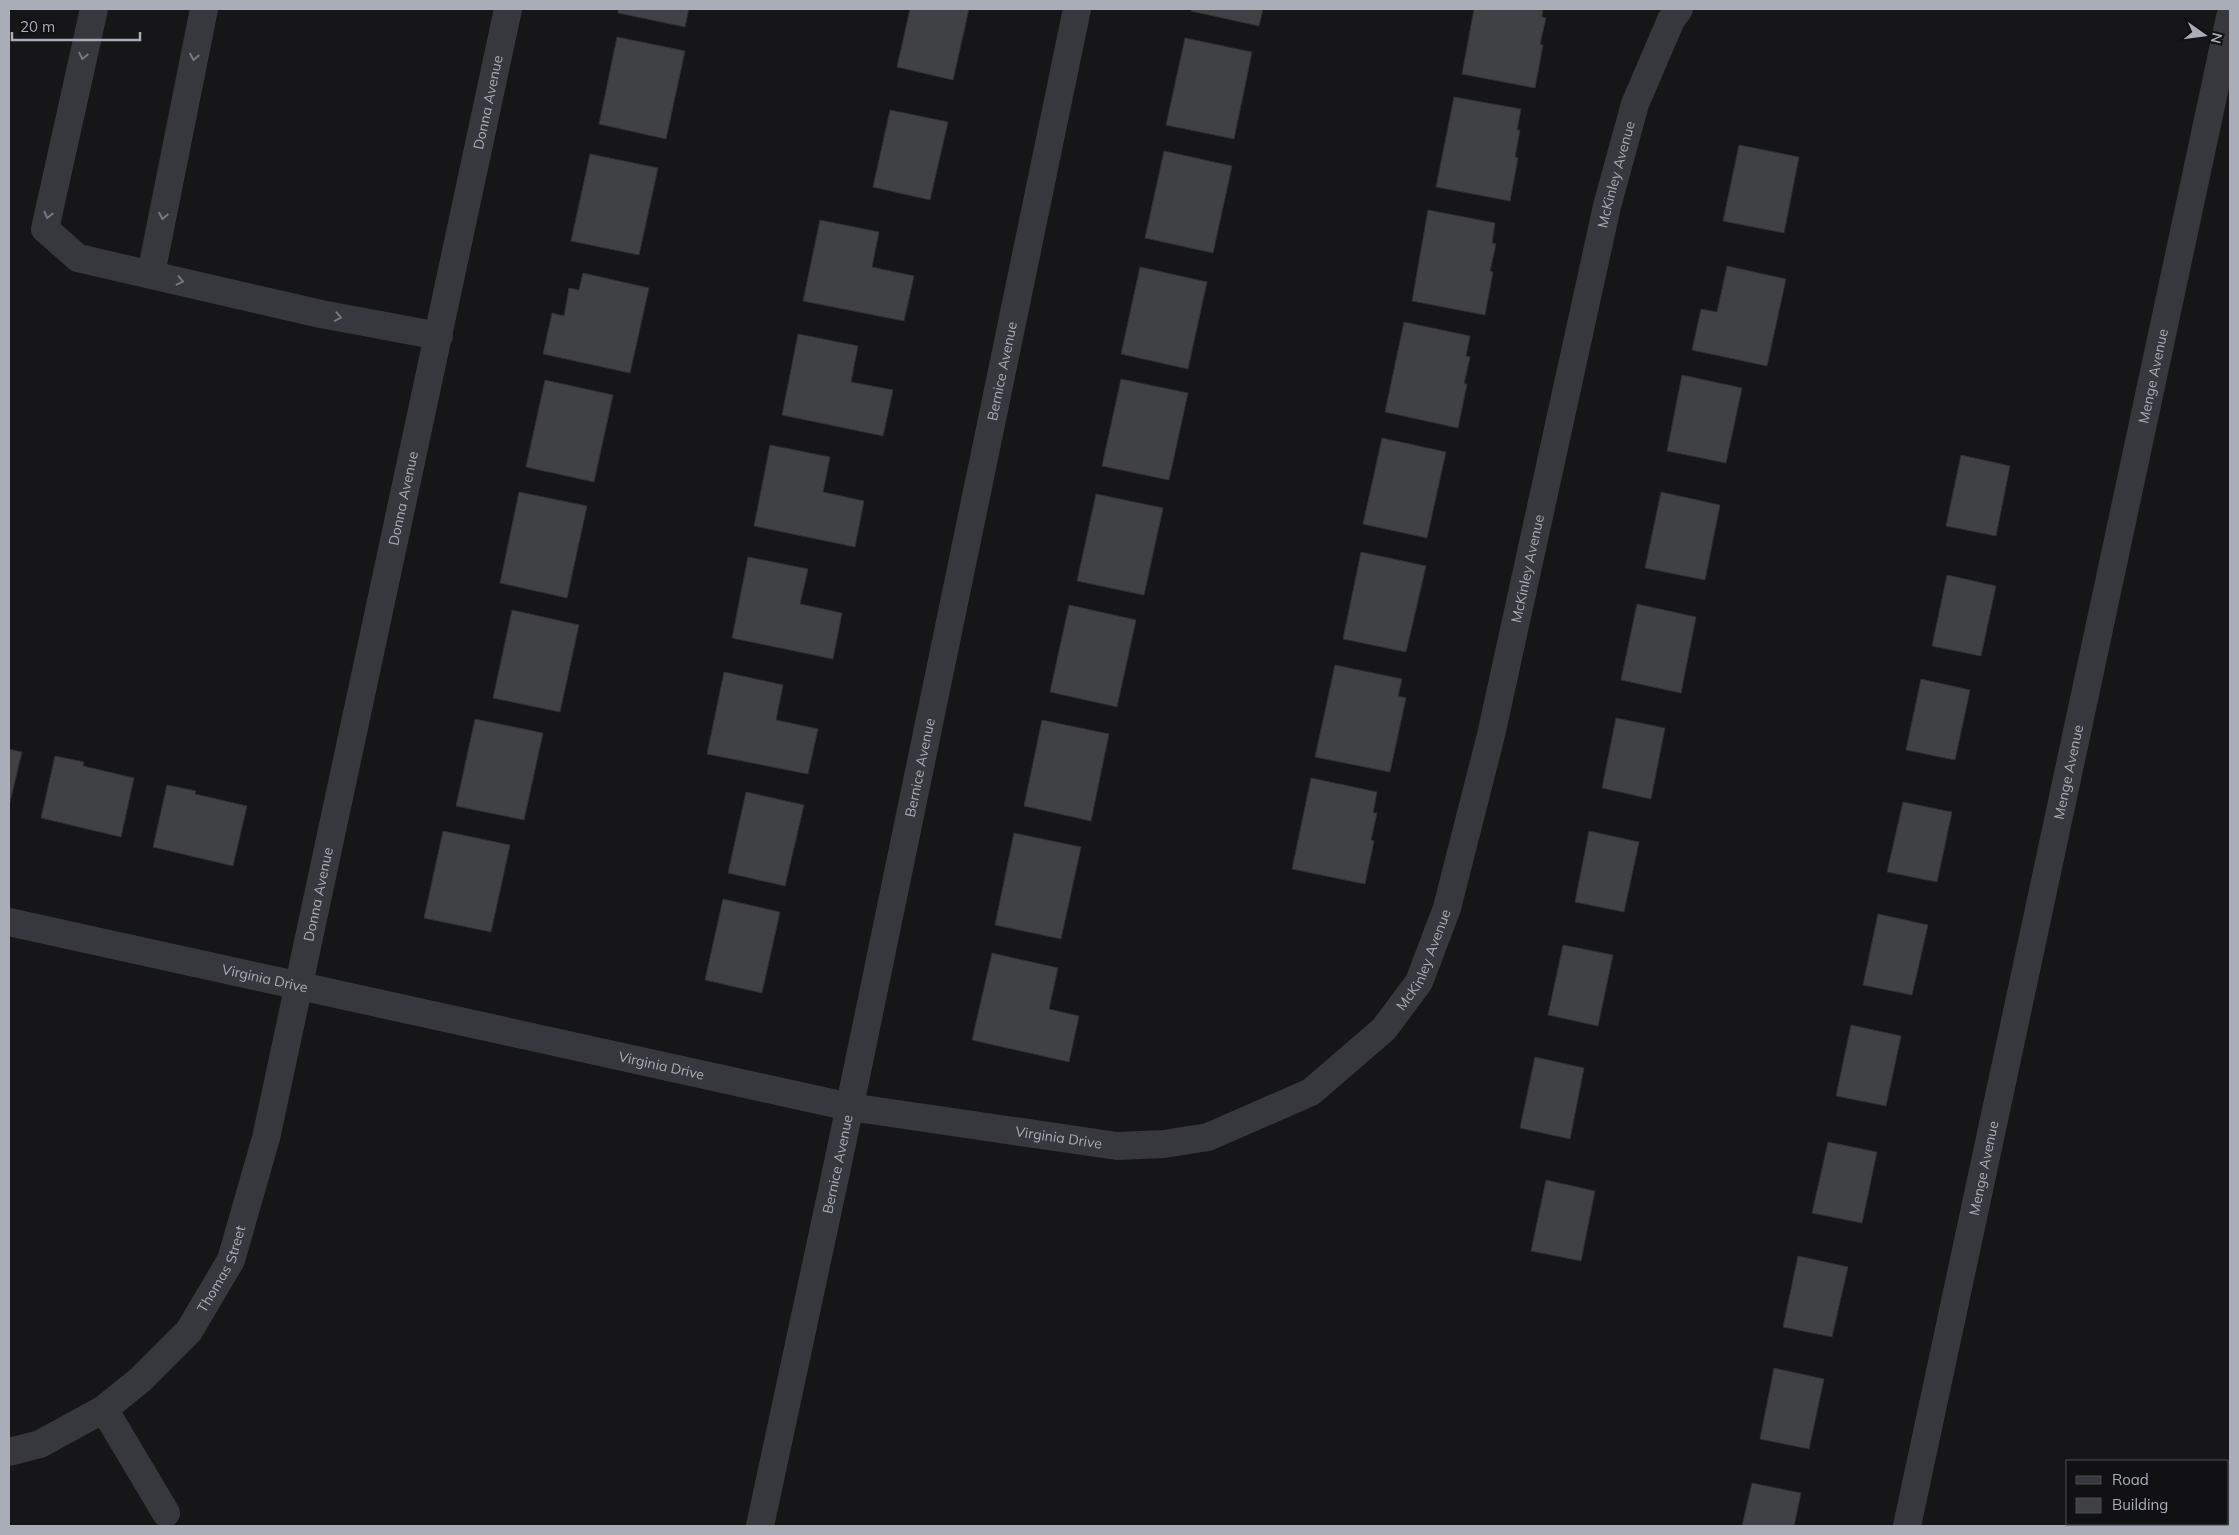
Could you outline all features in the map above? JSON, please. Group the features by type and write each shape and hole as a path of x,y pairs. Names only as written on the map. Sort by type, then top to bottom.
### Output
{"street":[{"path":"94,9 45,229 78,258 321,314 439,336"},
{"path":"151,274 204,9"},
{"name":"Donna Avenue","path":"300,988 508,9"},
{"name":"Bernice Avenue","path":"760,1526 850,1107 1077,9"},
{"name":"McKinley Avenue","path":"1311,1092 1384,1029 1419,982 1447,908 1491,735 1607,206 1635,104 1671,20 1679,9"},
{"name":"Menge Avenue","path":"1906,1526 2230,17"},
{"name":"Virginia Drive","path":"9,922 300,988 850,1107 1117,1146 1164,1144 1208,1137 1311,1092"},
{"name":"Thomas Street","path":"9,1452 40,1444 104,1409 140,1380 189,1331 231,1260 266,1138 300,988"},
{"path":"104,1409 166,1513"}],"building":[{"path":"618,9 689,9 685,27 618,13"},
{"path":"910,9 969,9 953,80 897,67"},
{"path":"1192,9 1263,9 1259,26 1191,11"},
{"path":"1474,9 1543,9 1542,17 1546,18 1540,44 1543,45 1535,88 1462,74"},
{"path":"617,37 685,51 666,139 599,124"},
{"path":"1185,38 1252,52 1234,139 1166,125"},
{"path":"1454,97 1521,109 1517,130 1520,130 1515,157 1518,158 1510,201 1436,187"},
{"path":"890,110 948,122 930,200 873,187"},
{"path":"1739,145 1799,157 1784,233 1723,221"},
{"path":"1164,151 1232,166 1213,253 1145,238"},
{"path":"590,154 658,168 639,255 571,241"},
{"path":"1428,210 1495,223 1492,243 1496,244 1490,271 1493,272 1485,315 1412,301"},
{"path":"820,220 879,232 872,267 914,276 904,321 803,301"},
{"path":"1727,266 1786,279 1767,366 1692,350 1701,309 1717,312"},
{"path":"1140,267 1207,282 1188,369 1121,354"},
{"path":"583,273 649,288 630,373 543,354 552,313 564,316 569,288 579,290"},
{"path":"1404,322 1470,336 1466,356 1470,357 1464,384 1467,384 1458,428 1385,412"},
{"path":"798,334 858,346 851,382 893,390 883,436 782,415"},
{"path":"1682,375 1742,388 1726,463 1667,451"},
{"path":"1121,379 1188,393 1169,480 1102,466"},
{"path":"545,380 613,395 594,482 526,467"},
{"path":"1382,438 1446,452 1427,538 1363,524"},
{"path":"770,445 830,457 823,492 864,501 855,547 754,526"},
{"path":"1961,455 2010,466 1996,536 1946,526"},
{"path":"519,492 587,506 567,598 500,583"},
{"path":"1661,492 1720,505 1705,580 1645,568"},
{"path":"1096,494 1163,508 1144,595 1077,581"},
{"path":"1361,552 1426,566 1406,652 1343,639"},
{"path":"748,557 808,569 800,604 842,613 833,659 732,638"},
{"path":"1947,575 1996,586 1981,656 1932,646"},
{"path":"1637,604 1696,617 1681,693 1621,680"},
{"path":"1069,605 1136,620 1117,707 1050,692"},
{"path":"512,610 579,625 560,712 493,698"},
{"path":"1335,665 1402,679 1398,696 1406,698 1390,772 1315,757"},
{"path":"724,672 783,685 776,720 818,729 808,774 707,754"},
{"path":"1921,679 1970,690 1955,760 1906,750"},
{"path":"1616,718 1665,728 1651,799 1602,788"},
{"path":"475,719 543,733 524,820 456,806"},
{"path":"1042,720 1109,734 1091,821 1024,806"},
{"path":"9,749 22,752 9,806"},
{"path":"55,756 84,762 83,766 134,778 121,837 41,818"},
{"path":"1311,778 1377,792 1373,813 1377,813 1371,840 1374,841 1365,884 1292,869"},
{"path":"167,785 196,791 195,794 247,806 233,866 153,847"},
{"path":"746,792 804,805 785,886 728,873"},
{"path":"1903,802 1952,812 1937,882 1887,872"},
{"path":"443,831 510,845 491,932 424,918"},
{"path":"1589,831 1639,842 1624,912 1575,902"},
{"path":"1014,833 1081,847 1061,939 995,925"},
{"path":"723,899 780,912 762,993 705,980"},
{"path":"1878,914 1928,925 1912,995 1863,985"},
{"path":"1563,945 1613,955 1598,1026 1548,1015"},
{"path":"992,953 1058,968 1049,1009 1079,1016 1069,1062 972,1040"},
{"path":"1851,1025 1901,1036 1886,1106 1836,1096"},
{"path":"1535,1057 1584,1068 1570,1139 1520,1128"},
{"path":"1828,1142 1877,1152 1862,1223 1812,1213"},
{"path":"1546,1180 1595,1191 1581,1261 1531,1251"},
{"path":"1798,1256 1848,1267 1832,1337 1783,1327"},
{"path":"1774,1368 1824,1379 1809,1449 1760,1439"},
{"path":"1752,1483 1801,1493 1794,1526 1742,1526"}]}
